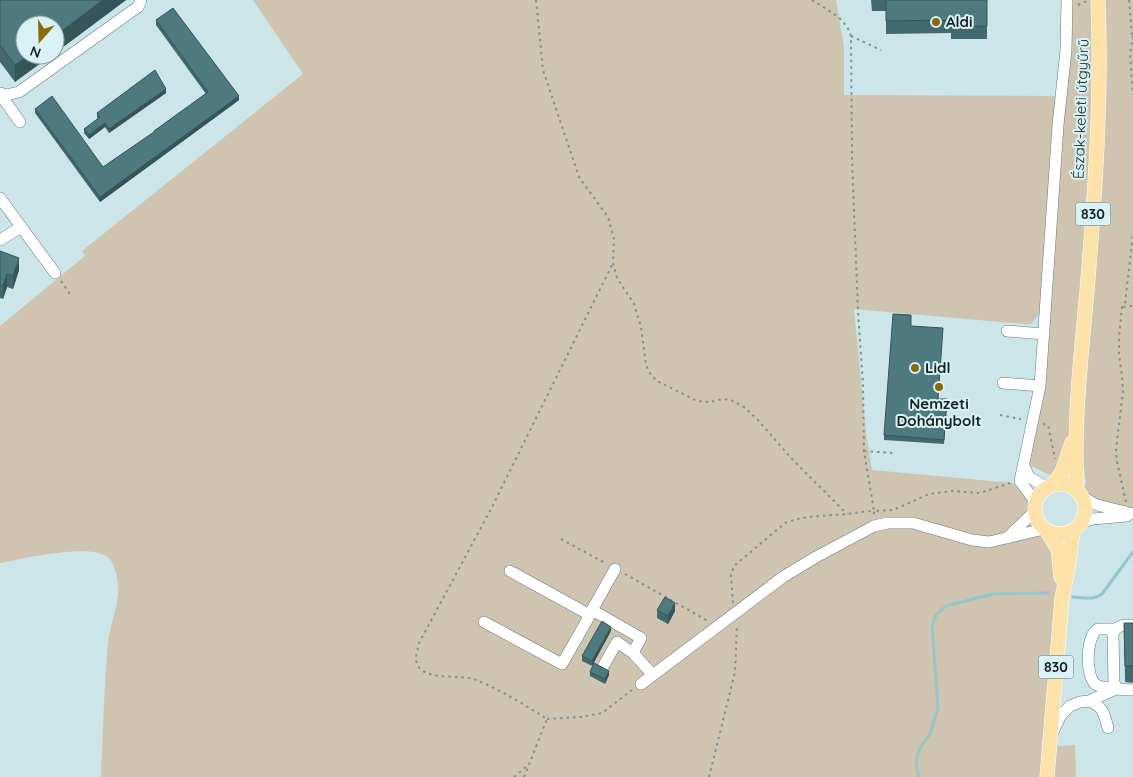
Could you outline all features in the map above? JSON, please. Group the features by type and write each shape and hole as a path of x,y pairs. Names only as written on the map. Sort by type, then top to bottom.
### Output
{"main road":[{"name":"Észak-keleti útgyűrű","path":"1079,493 1075,428 1096,170 1099,108 1098,0"},
{"name":"Észak-keleti útgyűrű","path":"1050,486 1058,480 1066,464 1075,428"},
{"path":"1050,486 1061,484 1070,486 1079,493"},
{"name":"830","path":"1050,486 1038,497 1035,507 1037,519 1054,540 1058,549 1062,598"},
{"name":"830","path":"1047,777 1062,598 1078,526 1085,509 1079,493"},
{"path":"1046,530 1060,534 1078,526"}],"street":[{"path":"0,93 6,95 19,92 132,12 138,7 141,0"},
{"path":"1006,539 1035,507 1020,481 1040,386 1066,50 1066,0"},
{"path":"0,93 20,122"},
{"path":"0,198 55,273"},
{"path":"0,240 21,227"},
{"path":"1007,331 1044,334"},
{"path":"1003,384 1040,386"},
{"path":"1024,466 1028,477 1050,486"},
{"path":"1079,493 1097,505 1131,514"},
{"path":"1078,526 1093,519 1131,514"},
{"path":"641,684 795,569 874,526 888,523 913,523 981,542 1006,539 1046,530"},
{"path":"484,622 562,664 615,568"},
{"path":"510,571 641,638 634,653"},
{"path":"1133,625 1120,625 1114,629 1098,629 1092,635 1089,645 1089,669 1096,685 1102,688 1133,690"},
{"path":"1114,629 1112,634 1114,683 1117,688"},
{"path":"604,665 616,642 634,653 653,675"},
{"path":"1051,736 1060,715 1070,706 1089,701 1117,688"},
{"path":"1089,701 1098,704 1104,713 1108,728"}],"path":[{"path":"536,0 542,70 579,177 608,217 614,239 613,263 617,278 634,304 641,327 646,365 651,375 657,381 697,401 731,400 744,407 758,420 790,458 847,514"},
{"path":"812,0 844,21 849,28 851,36 852,158 863,385 864,451 874,511 874,526"},
{"path":"1129,0 1133,95"},
{"path":"851,36 881,50"},
{"path":"1131,514 1120,476 1116,450 1123,391 1118,354 1118,338 1122,307 1125,303 1133,235"},
{"path":"613,263 491,509 419,643 415,658 422,670 432,674 474,680 512,698 547,719 581,717 602,713 641,684"},
{"path":"55,273 72,297"},
{"path":"1122,307 1133,306"},
{"path":"864,451 894,453"},
{"path":"735,614 731,575 734,566 785,524 794,520 819,515 893,510 929,494 954,491 980,493 1020,481"},
{"path":"561,539 704,618"},
{"path":"709,777 735,672 737,626 745,606"},
{"path":"524,777 547,719"},
{"path":"514,777 527,766"}],"shaded area":[{"path":"253,0 836,0 844,47 844,95 1063,96 1068,0 1133,0 1133,513 1081,496 1086,483 1084,466 1080,465 1054,477 1027,464 1037,416 1040,313 1031,324 1024,324 854,309 866,433 872,470 1013,483 1030,503 1037,525 1053,546 1059,576 1047,747 1075,745 1076,777 101,777 107,660 109,636 118,598 117,577 114,566 109,558 100,553 87,551 40,555 0,563 0,326 85,256 82,251 303,74"}],"building":[{"path":"0,0 103,0 65,28 65,15 15,15 15,65 0,45"},
{"name":"Aldi","path":"886,0 987,0 987,26 951,27 951,20 886,21"},
{"path":"173,8 239,96 100,197 35,109 52,96 103,167 154,132 208,92 156,20"},
{"path":"155,70 166,89 109,129 105,123 89,135 84,129 100,117 97,113"},
{"path":"0,251 19,258 13,276 7,274 3,286 0,285"},
{"name":"Lidl","path":"893,314 911,315 911,326 943,328 938,399 947,399 944,440 884,435"},
{"path":"665,597 675,603 668,616 657,610"},
{"path":"602,621 611,627 592,661 582,656"},
{"path":"1124,623 1133,623 1133,666 1125,666"},
{"path":"594,663 609,671 605,679 590,672"}],"waterway":[{"path":"1073,597 1092,598 1102,594 1133,552"},
{"path":"919,777 916,764 917,756 930,734 938,708 932,626 936,615 946,606 993,594 1048,593"}],"place":[{"name":"Aldi","path":"936,22"},
{"name":"Lidl","path":"915,368"},
{"name":"Nemzeti Dohánybolt","path":"939,387"}]}
